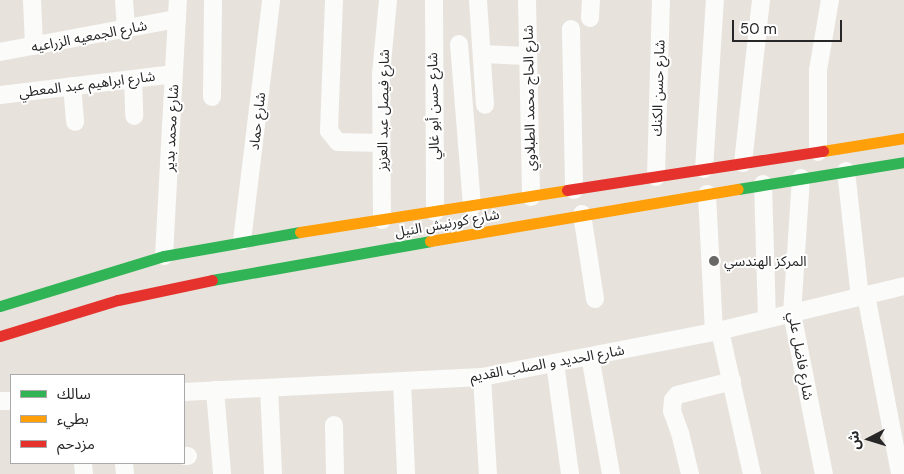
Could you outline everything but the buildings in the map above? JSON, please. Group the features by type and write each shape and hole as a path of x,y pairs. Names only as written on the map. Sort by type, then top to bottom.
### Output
{"highway":[{"name":"شارع كورنيش النيل","path":"0,336 118,300 188,284 582,214 599,199 656,177 904,138"},
{"name":"شارع كورنيش النيل","path":"0,306 164,256 242,241 574,190 599,199 707,194 904,162"}],"street":[{"path":"32,0 34,46"},
{"path":"124,0 126,29"},
{"name":"شارع محمد بدير","path":"164,256 178,0"},
{"path":"212,97 213,0"},
{"name":"شارع حماد","path":"242,241 271,0"},
{"path":"334,0 329,131 334,139 343,143 382,143"},
{"name":"شارع فيصل عبد العزيز","path":"382,220 381,74 388,0"},
{"name":"شارع حسن أبو غالي","path":"434,0 434,212"},
{"path":"478,0 484,105"},
{"name":"شارع الحاج محمد الطبلاوي","path":"527,0 531,197"},
{"path":"590,18 591,0"},
{"name":"شارع حسن الكنك","path":"656,177 661,0"},
{"path":"704,169 716,0"},
{"path":"743,163 761,0"},
{"path":"818,152 818,70 830,0"},
{"name":"شارع الجمعيه الزراعيه","path":"0,52 177,19"},
{"path":"571,29 574,190"},
{"path":"459,44 472,206"},
{"path":"482,54 528,56"},
{"name":"شارع ابراهيم عبد المعطي","path":"0,95 174,74"},
{"path":"133,79 134,116"},
{"path":"72,86 75,122"},
{"path":"846,171 863,296 900,474"},
{"name":"شارع فاضل علي","path":"801,178 792,313 824,474"},
{"path":"763,184 766,319"},
{"path":"707,194 717,332 732,381 752,474"},
{"path":"582,214 595,299"},
{"name":"شارع الحديد و الصلب القديم","path":"185,392 482,377 717,332 904,286"},
{"path":"590,356 611,474"},
{"path":"555,363 570,474"},
{"path":"482,377 488,474"},
{"path":"402,381 406,474"},
{"path":"690,474 680,433 672,411 674,400 677,395 732,381"},
{"path":"269,388 273,474"},
{"path":"215,390 222,474"},
{"path":"334,425 335,474"}],"traffic: fast":[{"path":"738,189 904,162"},
{"path":"0,306 164,256 300,232"},
{"path":"212,280 430,241"}],"traffic: slow":[{"path":"823,151 904,138"},
{"path":"430,241 738,189"},
{"path":"300,232 567,190"}],"traffic: jam":[{"path":"567,190 823,151"},
{"path":"0,336 118,300 212,280"}],"place":[{"name":"المركز الهندسي","path":"714,261"}]}
